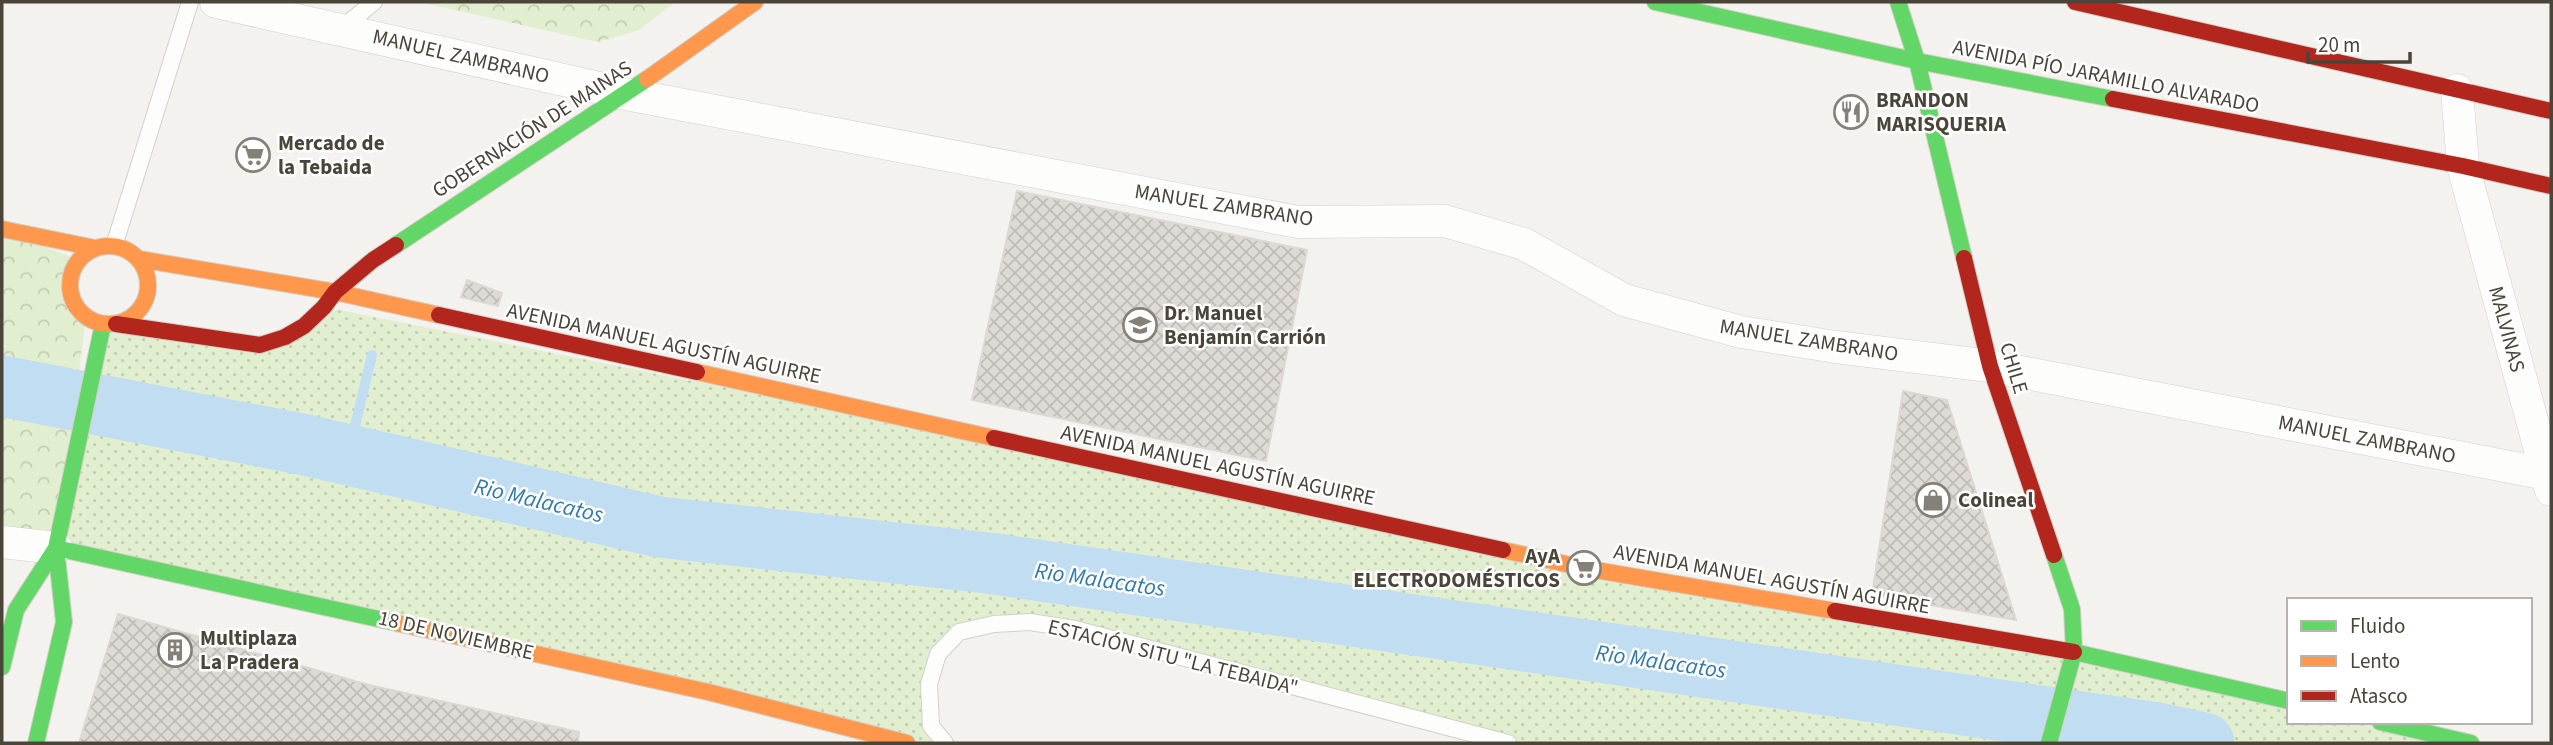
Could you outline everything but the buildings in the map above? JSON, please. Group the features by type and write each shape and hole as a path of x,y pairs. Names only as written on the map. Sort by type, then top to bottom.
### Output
{"main road":[{"name":"GOBERNACIÓN DE MAINAS","path":"106,329 260,345 285,337 304,326 335,292 373,260 422,225 626,93 754,2"},
{"name":"AVENIDA PÍO JARAMILLO ALVARADO","path":"1655,2 1917,61 2463,166 2551,187"},
{"name":"CHILE","path":"1898,2 1917,61 1990,366 2072,609 2074,652 2049,743"},
{"path":"2075,2 2551,111"},
{"path":"2,229 95,248 124,248 139,259 148,281 144,303 137,313 127,320 106,329"},
{"path":"95,248 78,260 72,270 70,291 78,310 106,329"},
{"name":"AVENIDA MANUEL AGUSTÍN AGUIRRE","path":"139,259 335,292 1584,568 2074,652 2287,701"},
{"path":"36,743 64,622 59,535 106,329"},
{"path":"2,667 16,610 59,535"},
{"name":"18 DE NOVIEMBRE","path":"59,535 708,692 907,743"},
{"path":"2389,724 2471,743"}],"street":[{"name":"MANUEL ZAMBRANO","path":"216,2 626,93 1298,222 1445,221 1524,244 1623,300 1741,332 1990,366 2550,480"},
{"name":"MALVINAS","path":"2457,90 2463,166 2550,480"},
{"name":"18 DE NOVIEMBRE","path":"2,542 59,535"}],"lane":[{"path":"114,246 190,2"},
{"path":"341,29 374,2"},
{"name":"ESTACIÓN SITU \"LA TEBAIDA\"","path":"945,743 931,726 929,684 938,653 959,632 994,624 1030,622 1075,629 1508,743"}],"green space":[{"path":"419,2 675,2 639,30 598,42"},
{"path":"2,229 78,260 72,276 71,291 75,305 86,317 56,548 2,542"},
{"path":"324,307 2287,701 2287,724 2389,724 2471,743 1508,743 1030,622 959,632 938,654 931,726 945,743 907,743 56,548 103,324 260,345"}],"waterway":[{"path":"348,455 372,355"},
{"name":"Rio Malacatos","path":"2,386 306,445 659,527 988,563 2157,733 2204,743"}],"traffic: fast":[{"path":"1655,2 1917,61 2113,99"},
{"path":"1898,2 1917,61 1964,258"},
{"path":"396,245 647,79"},
{"path":"36,743 64,622 56,548 103,324"},
{"path":"56,548 401,624"},
{"path":"2,667 16,610 56,548"},
{"path":"2049,743 2074,652 2072,609 2054,555"},
{"path":"2074,652 2287,701"},
{"path":"2389,724 2471,743"}],"traffic: slow":[{"path":"647,79 755,2"},
{"path":"2,229 95,248"},
{"path":"101,246 117,246 131,252 142,263 148,277 148,285 148,293 142,307 131,318 117,324 101,324 87,318 76,307 70,293 70,277 76,263 87,252 101,246"},
{"path":"139,259 335,292 439,315"},
{"path":"697,372 994,438"},
{"path":"1503,550 1584,568 1835,611"},
{"path":"401,624 708,692 907,743"}],"traffic: jam":[{"path":"2075,2 2551,111"},
{"path":"2113,99 2463,166 2551,186"},
{"path":"116,324 260,345 285,337 304,326 335,292 373,260 396,245"},
{"path":"1964,258 1990,366 2054,555"},
{"path":"439,315 697,372"},
{"path":"994,438 1503,550"},
{"path":"1835,611 2074,652"}],"place":[{"name":"BRANDON MARISQUERIA","path":"1851,112"},
{"name":"Mercado de la Tebaida","path":"253,155"},
{"name":"Dr. Manuel Benjamín Carrión","path":"1140,325"},
{"name":"Colineal","path":"1933,500"},
{"name":"AyA ELECTRODOMÉSTICOS","path":"1584,568"},
{"name":"Multiplaza La Pradera","path":"175,650"}]}
